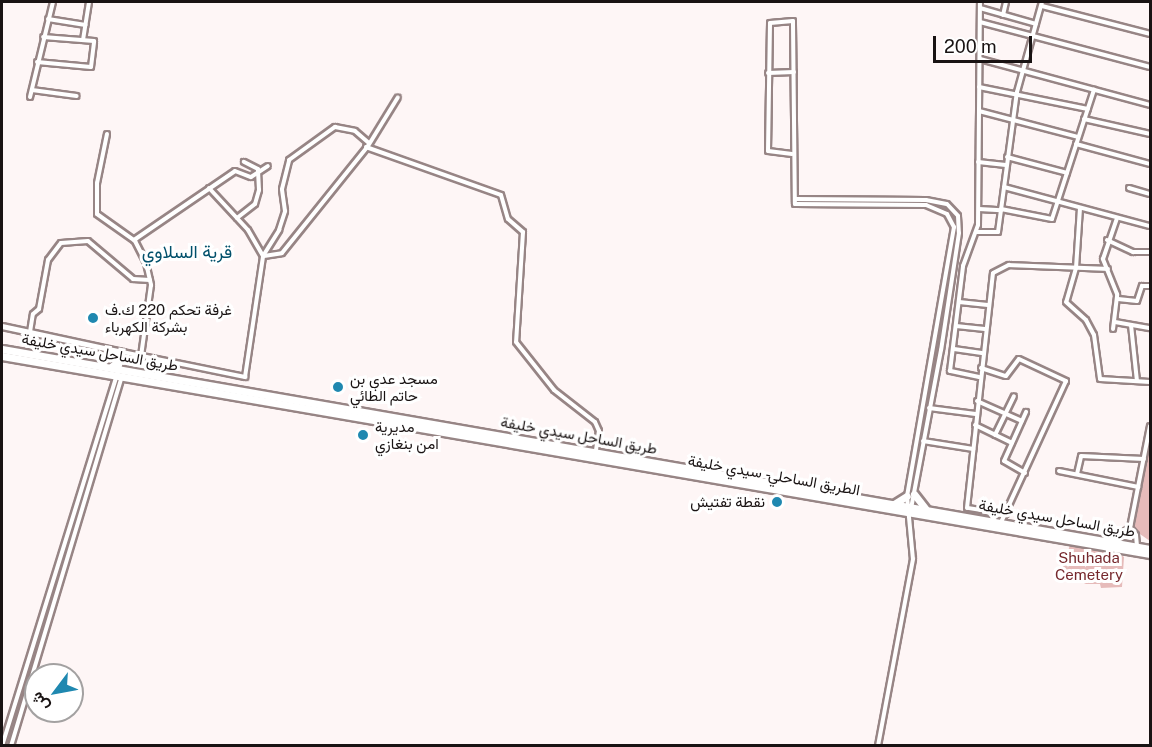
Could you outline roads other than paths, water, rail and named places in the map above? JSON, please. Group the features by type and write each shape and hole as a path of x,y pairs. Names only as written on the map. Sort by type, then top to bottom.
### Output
{"highway":[{"name":"طريق الساحل سيدي خليفة","path":"2,350 596,451 894,504 908,511 927,509 966,512 1001,522 1150,549"},
{"name":"الطريق الساحلي- سيدي خليفة","path":"2,356 120,371 1150,554"},
{"path":"120,371 122,356"},
{"path":"120,371 122,356"},
{"path":"894,504 910,495 927,509"}],"street":[{"path":"30,97 53,2"},
{"path":"83,40 89,2"},
{"path":"979,377 952,374 963,266 976,232 979,209 980,2"},
{"path":"1003,15 1006,2"},
{"path":"976,232 997,233 1017,92 1042,3 1150,34"},
{"path":"980,8 1036,24"},
{"path":"48,19 86,25"},
{"path":"792,154 768,151 768,25 788,21 793,21 794,29 792,154 795,202 926,202 951,207 959,221 910,495 908,511 913,559 878,746"},
{"path":"980,22 1150,67"},
{"path":"38,62 90,68 95,42 44,37"},
{"path":"980,59 1150,105"},
{"path":"768,73 794,72"},
{"path":"979,87 1017,92 1088,109"},
{"path":"32,90 77,96"},
{"path":"979,209 1001,209 1050,221 1094,90"},
{"path":"263,256 282,253 368,145 398,97"},
{"path":"979,111 1013,118 1078,137"},
{"path":"1084,119 1150,134"},
{"path":"2,326 122,356 141,356 245,377 263,256 279,230 285,211 284,175 295,152 343,126 368,145 501,195 508,219 523,232 516,342 554,390 595,422 599,430 596,451"},
{"path":"107,134 97,183 97,214 134,240 150,280 141,356"},
{"path":"1076,144 1150,164"},
{"path":"1007,157 1067,173"},
{"path":"237,218 255,204 258,173 256,165 244,162"},
{"path":"978,162 1006,165"},
{"path":"134,240 235,171 251,177 268,166"},
{"path":"1004,187 1150,226"},
{"path":"209,188 237,218 263,256"},
{"path":"1129,188 1150,194"},
{"path":"910,495 923,441 937,364 954,227 947,214 926,202"},
{"path":"1080,208 1076,268 1066,302 1086,320 1094,335 1100,378 1150,382"},
{"path":"1113,329 1118,299 1103,262 1107,240 1117,218"},
{"path":"1107,240 1133,252 1150,252"},
{"path":"30,332 33,314 39,309 48,260 61,243 88,241 133,279 150,280"},
{"path":"1005,514 966,512 979,377 993,273 1001,266 1108,270"},
{"path":"1118,299 1137,301 1142,286 1150,286"},
{"path":"959,302 988,305"},
{"path":"1114,322 1150,328"},
{"path":"1131,325 1137,381"},
{"path":"956,326 985,329"},
{"path":"954,349 982,352"},
{"path":"981,368 1006,376 1019,358 1066,381 1001,522"},
{"path":"932,363 937,364"},
{"path":"2,746 120,371"},
{"path":"11,746 120,371"},
{"path":"995,435 1014,396"},
{"path":"977,401 1022,421"},
{"path":"929,408 976,414"},
{"path":"1025,472 1005,463 1026,412"},
{"path":"975,425 1012,443"},
{"path":"1110,542 1130,528 1150,426"},
{"path":"923,441 973,448"},
{"path":"1077,474 1081,456 1144,459"},
{"path":"1059,471 1138,487"},
{"path":"1130,528 1136,535 1137,546"}],"place":[{"name":"غرفة تحكم 220 ك.ف بشركة الكهرباء","path":"93,318"},
{"name":"مسجد عدي بن حاتم الطائي","path":"338,387"},
{"name":"مديرية امن بنغازي","path":"363,435"},
{"name":"نقطة تفتيش","path":"777,502"}],"district":[{"name":"قرية السلاوي","path":"187,252"}],"park label":[{"name":"Shuhada Cemetery","path":"1089,566"}]}
